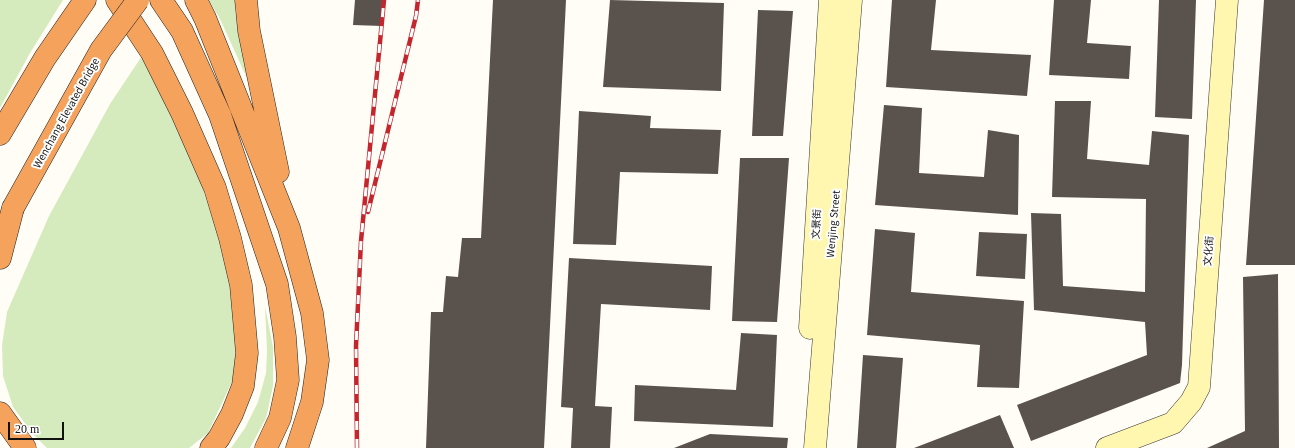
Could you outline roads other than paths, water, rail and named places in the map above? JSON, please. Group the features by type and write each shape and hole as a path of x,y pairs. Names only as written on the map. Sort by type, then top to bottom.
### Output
{"highway":[{"path":"0,134 45,58 85,0"},
{"path":"117,0 152,53 182,113 215,188 230,238 241,285 247,353 243,386 232,414 219,438 211,448"},
{"name":"Wenchang Elevated Bridge","path":"0,228 13,208 101,50 138,0"},
{"path":"160,0 182,31 220,115 277,284 285,337 288,380 280,418 266,448"},
{"path":"196,0 205,18 289,228"},
{"path":"246,0 249,31 289,228 312,313 318,360 312,402 298,448"},
{"path":"0,258 13,208"},
{"path":"0,412 25,448"}],"main road":[{"name":"文景街","path":"800,448 810,326 830,0"},
{"name":"Wenjing Street","path":"815,448 851,0"},
{"name":"文化街","path":"1107,448 1173,423 1191,402 1198,387 1227,0"}],"railway":[{"path":"357,448 356,346 361,241 384,0"},
{"path":"368,212 416,16 418,0"}]}
